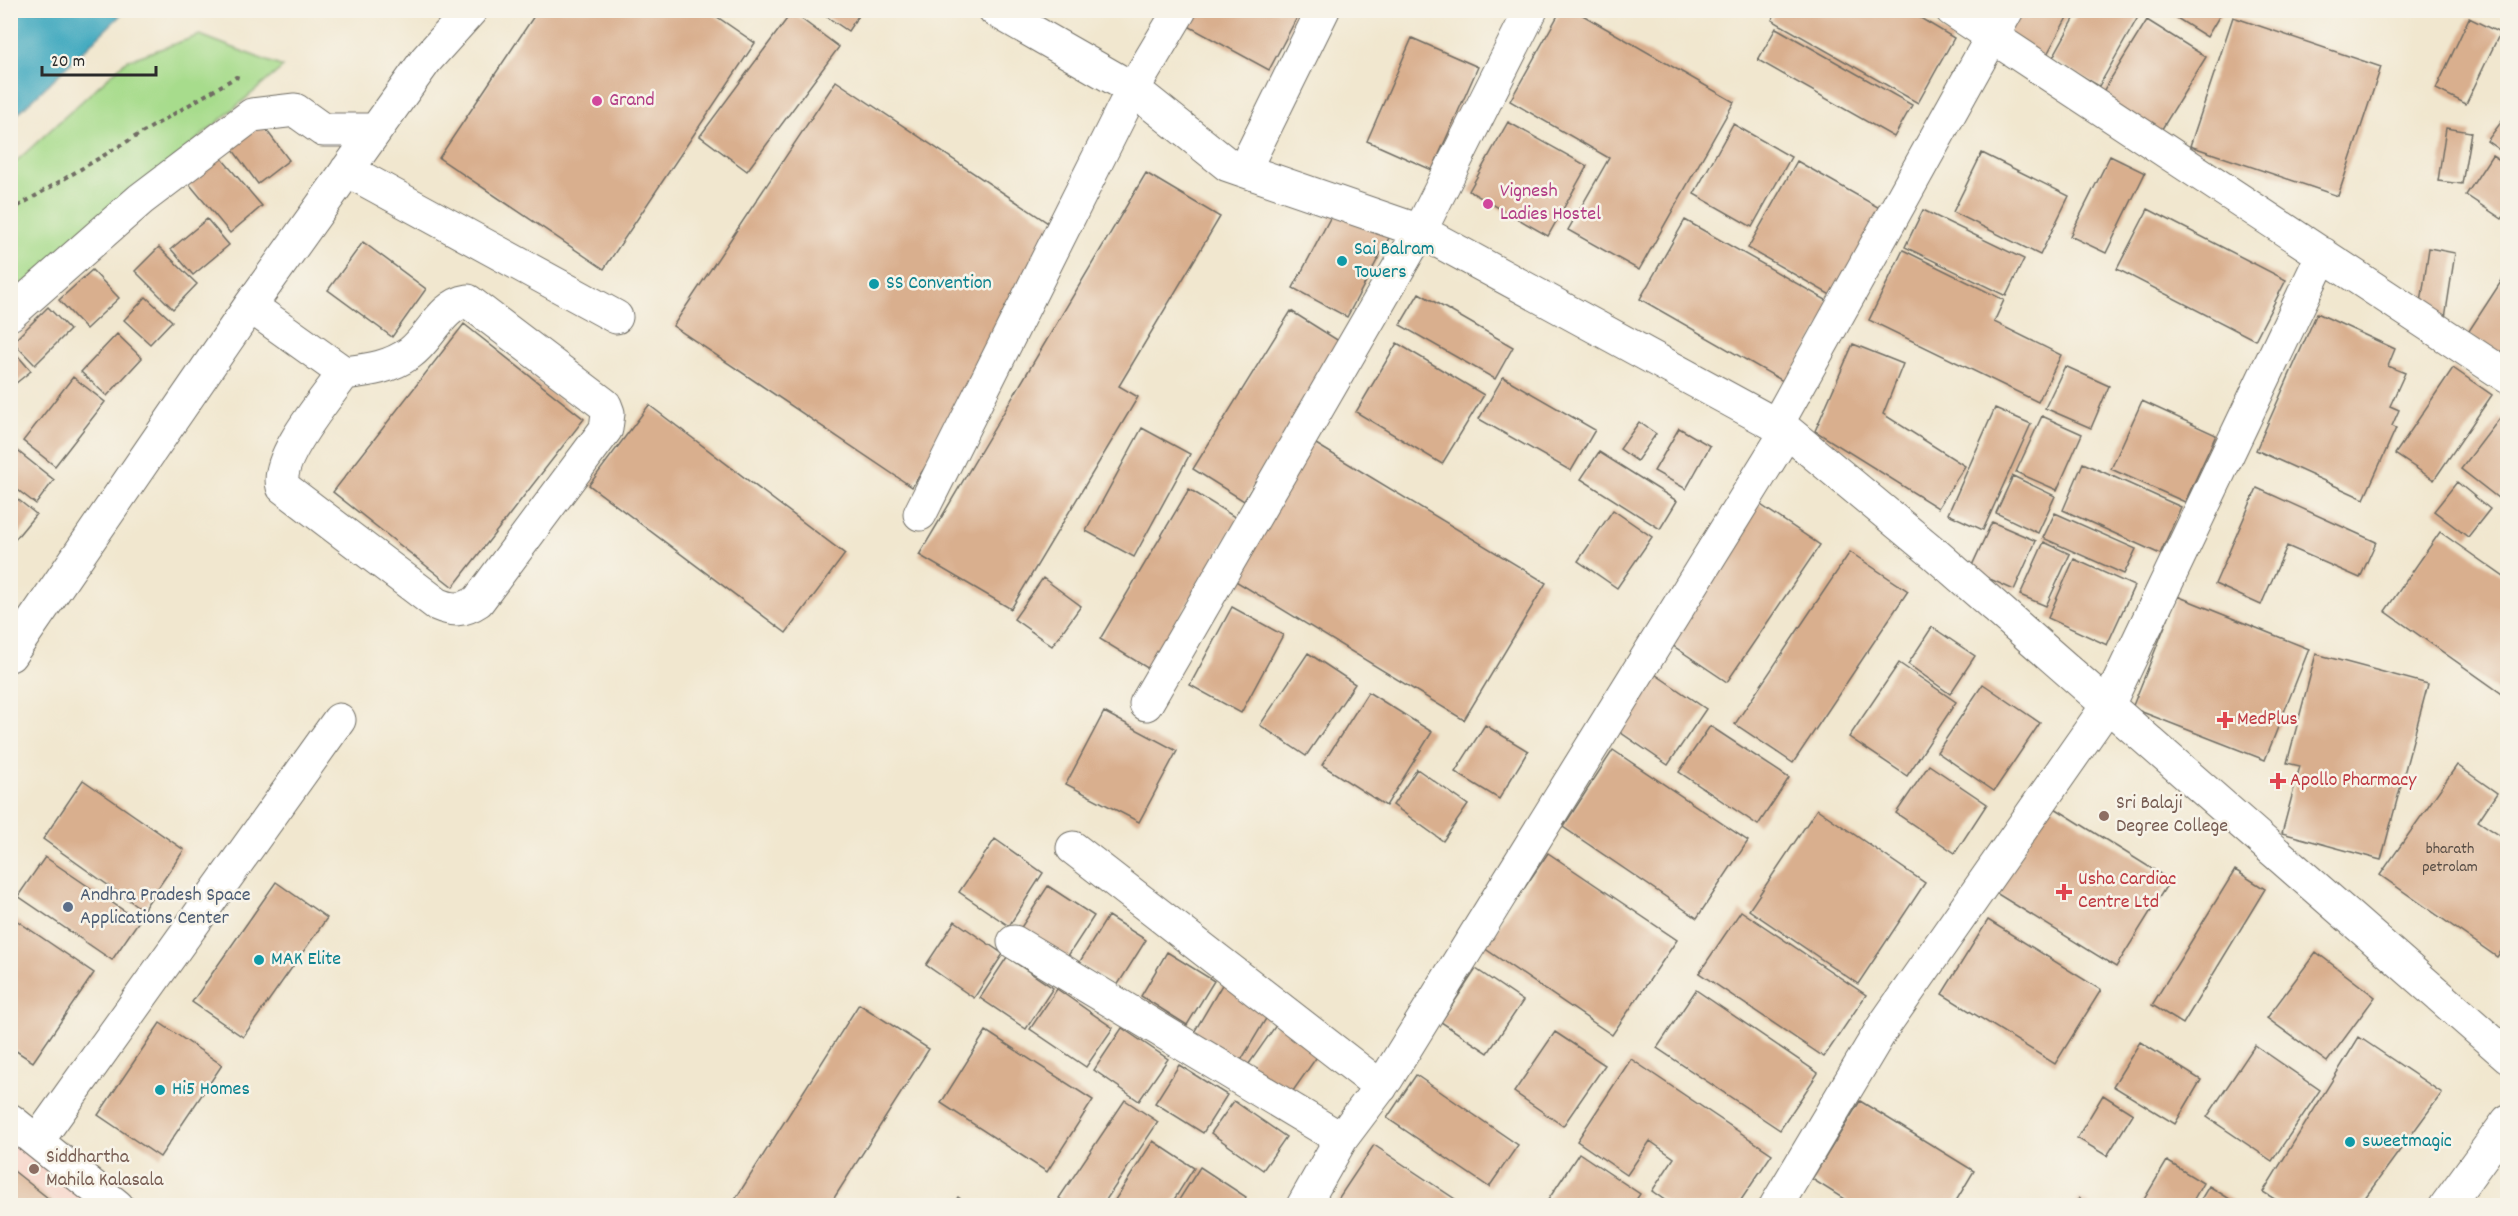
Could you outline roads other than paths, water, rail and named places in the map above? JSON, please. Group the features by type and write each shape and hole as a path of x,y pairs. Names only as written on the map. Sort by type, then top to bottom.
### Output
{"street":[{"path":"10,655 250,306 376,129 426,60 471,10"},
{"path":"995,10 1133,89 1228,165 1420,231 1782,427 1935,554 2508,1056"},
{"path":"920,514 1133,89 1180,10"},
{"path":"1244,171 1323,10"},
{"path":"1146,704 1420,231 1531,10"},
{"path":"1952,10 2000,24 2323,254 2508,377"},
{"path":"1303,1206 1341,1139 1381,1088 1782,427 1907,186 2000,24"},
{"path":"10,314 141,200 252,115 294,110 324,130 376,129"},
{"path":"347,170 616,317"},
{"path":"1776,1206 1883,1027 2108,705 2323,254"},
{"path":"250,306 344,373 379,369 395,363 412,352 452,307 468,302 605,405 608,422 606,429 478,601 468,608 450,609 437,604 283,487 281,479 285,458 344,373"},
{"path":"38,1140 339,720"},
{"path":"1073,848 1381,1088"},
{"path":"1014,942 1341,1139"},
{"path":"10,1120 38,1140 117,1206"},
{"path":"2446,1206 2508,1121"}],"water":[{"path":"11,10 125,10 125,11 11,120"}],"place":[{"name":"Grand","path":"597,101"},
{"name":"Vignesh Ladies Hostel","path":"1488,204"},
{"name":"Sai Balram Towers","path":"1342,261"},
{"name":"SS Convention","path":"874,284"},
{"name":"MedPlus","path":"2225,720"},
{"name":"Apollo Pharmacy","path":"2278,781"},
{"name":"Sri Balaji Degree College","path":"2104,816"},
{"name":"Usha Cardiac Centre Ltd","path":"2064,892"},
{"name":"Andhra Pradesh Space Applications Center","path":"68,907"},
{"name":"MAK Elite","path":"259,960"},
{"name":"Hi5 Homes","path":"160,1090"},
{"name":"sweetmagic","path":"2350,1142"},
{"name":"Siddhartha Mahila Kalasala","path":"34,1169"}]}
